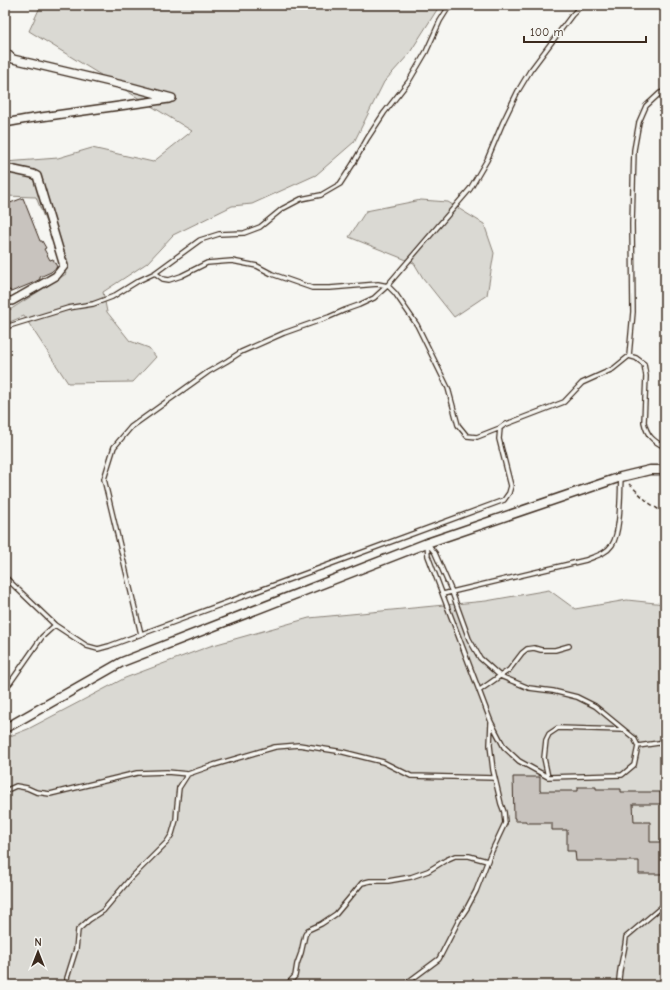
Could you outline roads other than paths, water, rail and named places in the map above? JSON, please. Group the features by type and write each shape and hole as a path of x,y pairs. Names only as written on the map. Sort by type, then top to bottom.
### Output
{"street":[{"path":"5,52 13,59 172,98 5,123"},
{"path":"5,168 36,176 64,266 56,276 46,282 12,301 5,301"},
{"path":"5,728 122,662 427,543 621,477 650,470 665,470"}],"lane":[{"path":"5,326 68,308 93,304 112,297 155,273 200,240 219,234 244,233 260,227 282,208 301,199 321,195 340,184 384,113 409,81 426,52 440,21 450,5"},
{"path":"141,634 104,479 114,447 131,427 208,372 241,352 284,333 329,317 374,298 388,286 470,190 487,160 518,91 572,15 582,5"},
{"path":"155,273 163,279 169,280 207,264 232,261 257,266 272,274 312,288 378,284 388,286 395,293 417,326 448,388 458,425 467,436 477,437 564,402 582,383 613,368 629,356 633,312 632,224 634,150 639,122 646,106 660,93 665,91"},
{"path":"629,356 636,358 644,364 646,376 644,422 646,429 656,443 665,447"},
{"path":"5,578 55,625 87,646 98,649 109,646 504,500 509,493 511,486 499,439 500,428"},
{"path":"443,594 586,560 602,554 612,545 618,530 621,477"},
{"path":"427,543 435,553 452,592 469,639 480,658 500,676 529,688 553,691 577,697 595,706 634,738 638,746 634,765 622,775 548,777 518,761 504,747 491,722 428,556 427,543"},
{"path":"5,688 42,637 55,625"},
{"path":"480,690 509,670 527,648 555,650 569,646"},
{"path":"404,985 439,959 470,902 505,823 504,812 493,770 490,745 491,722"},
{"path":"548,777 544,758 546,740 549,734 558,728 624,730"},
{"path":"638,746 665,742"},
{"path":"5,791 16,786 27,788 36,792 50,794 137,773 167,772 188,774 275,747 299,745 343,752 383,762 411,776 495,778"},
{"path":"67,985 67,978 76,949 78,930 89,920 103,911 130,879 167,842 172,834 176,820 179,788 188,774"},
{"path":"287,985 295,976 305,935 308,930 321,924 336,914 362,883 411,877 428,871 455,856 469,856 487,861"},
{"path":"619,985 626,936 665,904"}]}
